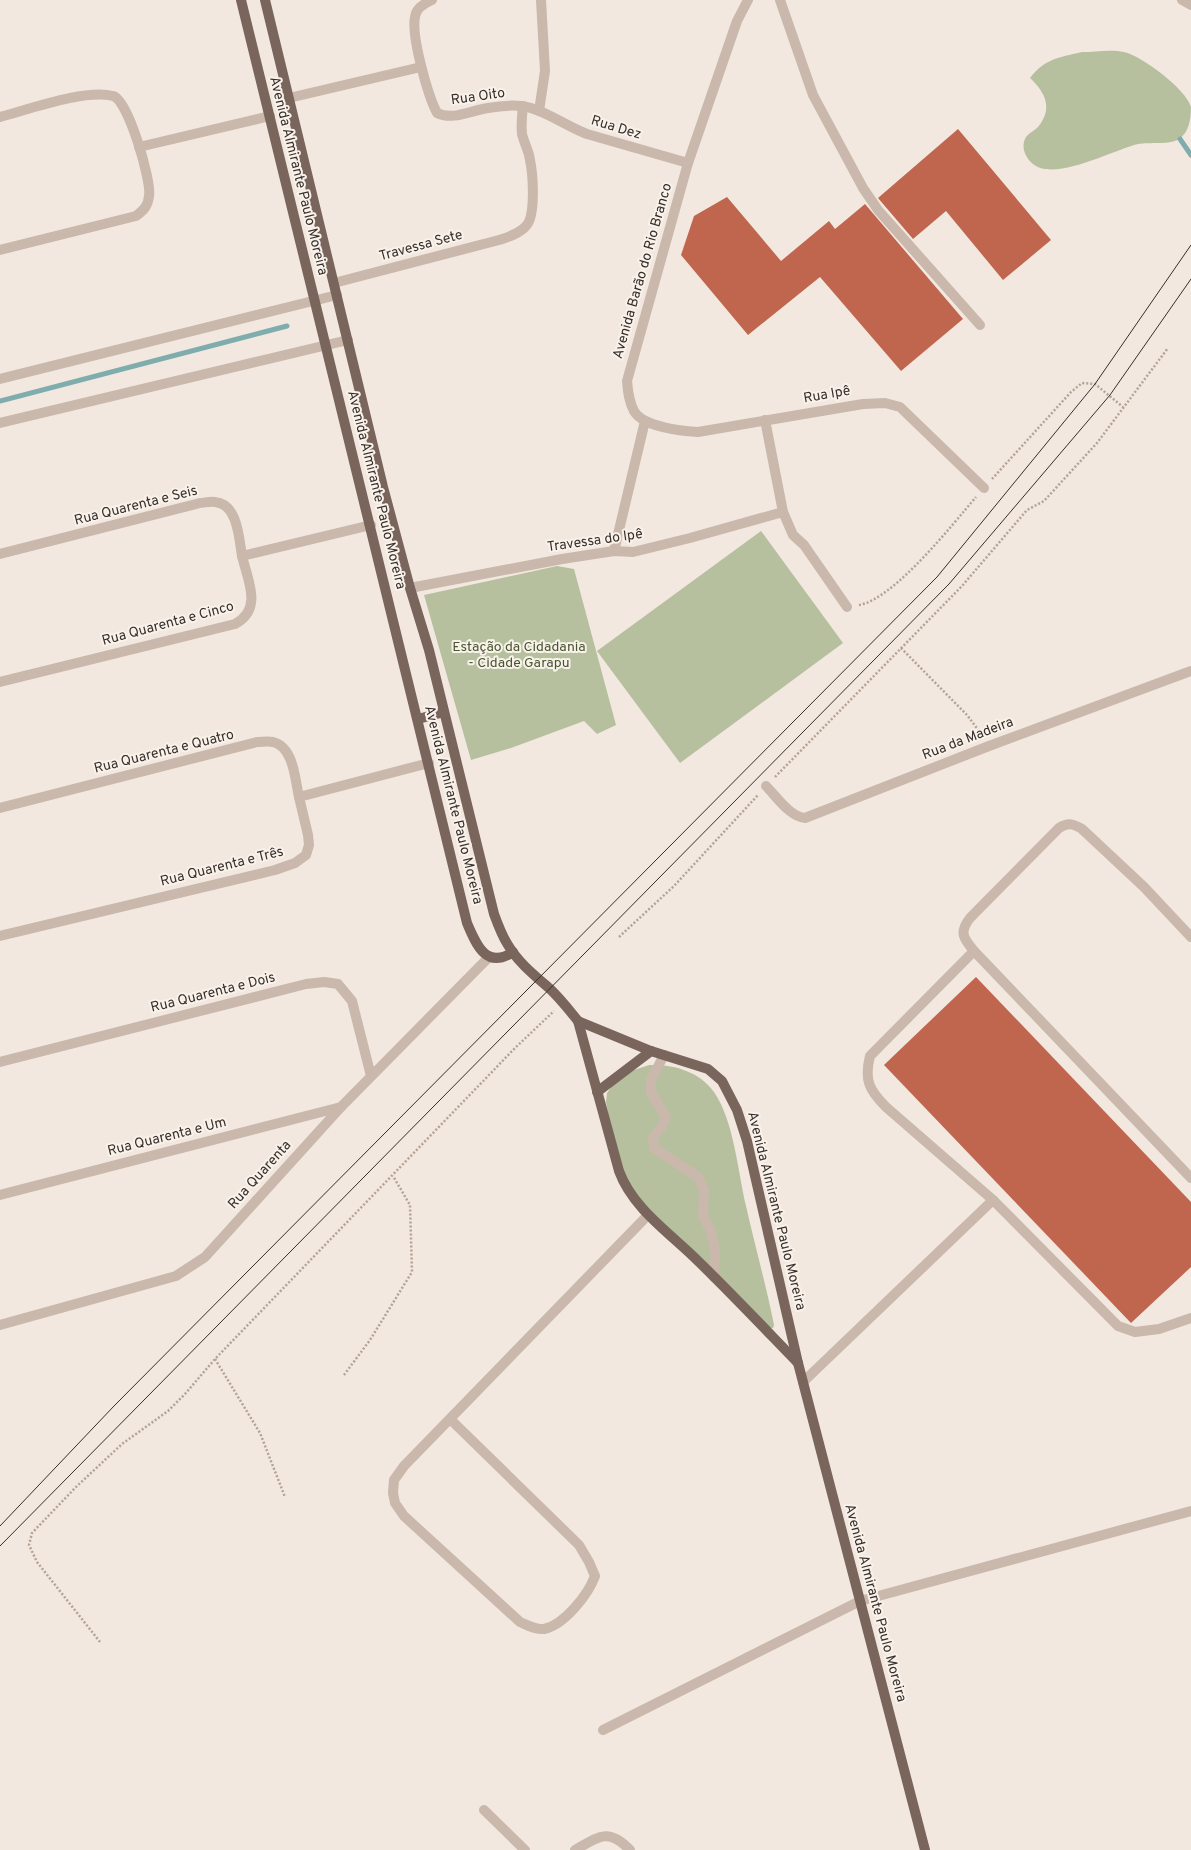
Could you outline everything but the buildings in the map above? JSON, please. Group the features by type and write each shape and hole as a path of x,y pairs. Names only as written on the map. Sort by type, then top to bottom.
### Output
{"main road":[{"name":"Avenida Almirante Paulo Moreira","path":"241,0 324,345 371,525 468,923 482,952 490,957"},
{"name":"Avenida Almirante Paulo Moreira","path":"265,0 336,295 410,588 429,650 494,914 502,934 513,952 538,980 549,988 578,1021 623,1182 637,1203 714,1277 798,1363"},
{"path":"418,720 444,712"},
{"path":"490,957 504,958 513,952"},
{"name":"Avenida Almirante Paulo Moreira","path":"578,1021 651,1051 708,1069 722,1081 738,1110 747,1141 798,1363 925,1850"},
{"path":"597,1092 651,1051"}],"street":[{"path":"289,98 421,67 415,28 415,16 418,9 432,0"},
{"path":"539,111 545,71 541,0"},
{"name":"Avenida Barão do Rio Branco","path":"645,421 635,413 628,397 627,381 688,163 737,21 748,0"},
{"path":"780,0 813,95 863,188 878,210 980,325"},
{"path":"1182,0 1191,5"},
{"name":"Rua Oito","path":"421,67 433,106 438,113 443,116 450,117 487,108 523,106 539,111"},
{"path":"0,117 82,96 100,94 115,96 124,104 139,147 150,195 147,207 136,216 0,250"},
{"name":"Travessa Sete","path":"334,283 499,240 515,234 526,226 532,213 533,176 530,159 522,134 523,106"},
{"name":"Rua Dez","path":"539,111 587,134 688,163"},
{"path":"139,147 270,116"},
{"path":"0,379 336,295"},
{"path":"0,423 348,340"},
{"name":"Rua Ipê","path":"645,421 675,430 698,432 863,404 885,403 900,407 984,488"},
{"path":"765,420 783,512 793,535 804,544 847,607"},
{"path":"614,551 645,421"},
{"name":"Rua Quarenta e Seis","path":"0,554 200,503 216,502 229,507 234,518 242,556"},
{"name":"Travessa do Ipê","path":"410,588 562,559 614,551 633,552 783,512"},
{"path":"242,556 371,525"},
{"name":"Rua Quarenta e Cinco","path":"0,682 235,624 245,619 250,611 252,600 242,556"},
{"name":"Rua da Madeira","path":"766,786 799,818 805,818 989,746 1191,671"},
{"name":"Rua Quarenta e Quatro","path":"0,808 257,742 273,742 283,747 291,759 299,797"},
{"path":"299,797 429,763"},
{"name":"Rua Quarenta e Três","path":"0,936 295,863 306,855 309,845 299,797"},
{"path":"1191,937 1144,887 1082,829 1075,825 1064,824 964,925 964,937 974,951 1191,1178"},
{"path":"974,951 870,1056 866,1070 868,1082 874,1095 886,1108 993,1200 1118,1326 1135,1332 1159,1329 1191,1318"},
{"name":"Rua Quarenta","path":"0,1325 176,1276 205,1257 341,1107 490,957"},
{"name":"Rua Quarenta e Dois","path":"0,1062 298,986 324,982 338,984 352,1001 371,1076"},
{"path":"664,1055 651,1080 651,1092 666,1117 662,1127 653,1137 654,1148 698,1177 704,1190 703,1216 710,1229 715,1250 714,1277"},
{"name":"Rua Quarenta e Um","path":"0,1194 341,1107"},
{"path":"803,1382 993,1200"},
{"path":"450,1419 579,1545 589,1562 595,1576 591,1587 566,1617 554,1626 542,1629 531,1628 520,1622 404,1516 395,1504 393,1493 394,1480 404,1466 648,1214"},
{"path":"602,1730 860,1601 1191,1511"},
{"path":"484,1810 525,1850"},
{"path":"575,1850 598,1836 613,1837 623,1843 630,1850"}],"path":[{"path":"619,937 674,886 766,786 962,586 1027,510 1044,501 1097,443 1168,348"},
{"path":"901,648 967,715 989,746"},
{"path":"100,1642 37,1562 29,1545 32,1533 76,1487 122,1444 168,1411 185,1394 215,1359 562,1002"},
{"path":"344,1375 370,1340 412,1272 410,1205 393,1176"},
{"path":"215,1359 260,1433 286,1497"}],"green space":[{"path":"1082,52 1124,52 1152,66 1181,91 1191,107 1189,125 1185,133 1175,141 1138,144 1069,167 1043,169 1033,164 1028,159 1025,152 1024,141 1026,137 1038,127 1043,120 1046,101 1040,89 1030,78 1041,67 1053,60"},
{"path":"761,531 843,643 680,763 597,651"},
{"name":"Estação da Cidadania - Cidade Garapu","path":"557,566 574,569 616,725 597,734 584,721 511,748 471,760 424,595"},
{"path":"649,1065 667,1066 685,1070 693,1074 708,1085 721,1104 731,1132 746,1206 771,1310 774,1325 773,1328 770,1328 648,1212 627,1183 613,1141 606,1102 607,1093 614,1083 628,1072"}],"waterway":[{"path":"1180,139 1191,155"},
{"path":"0,401 287,326"}],"tram line":[{"path":"0,1526 114,1406 937,577 1095,384 1191,245"},
{"path":"0,1546 949,584 1110,395 1191,279"}]}
